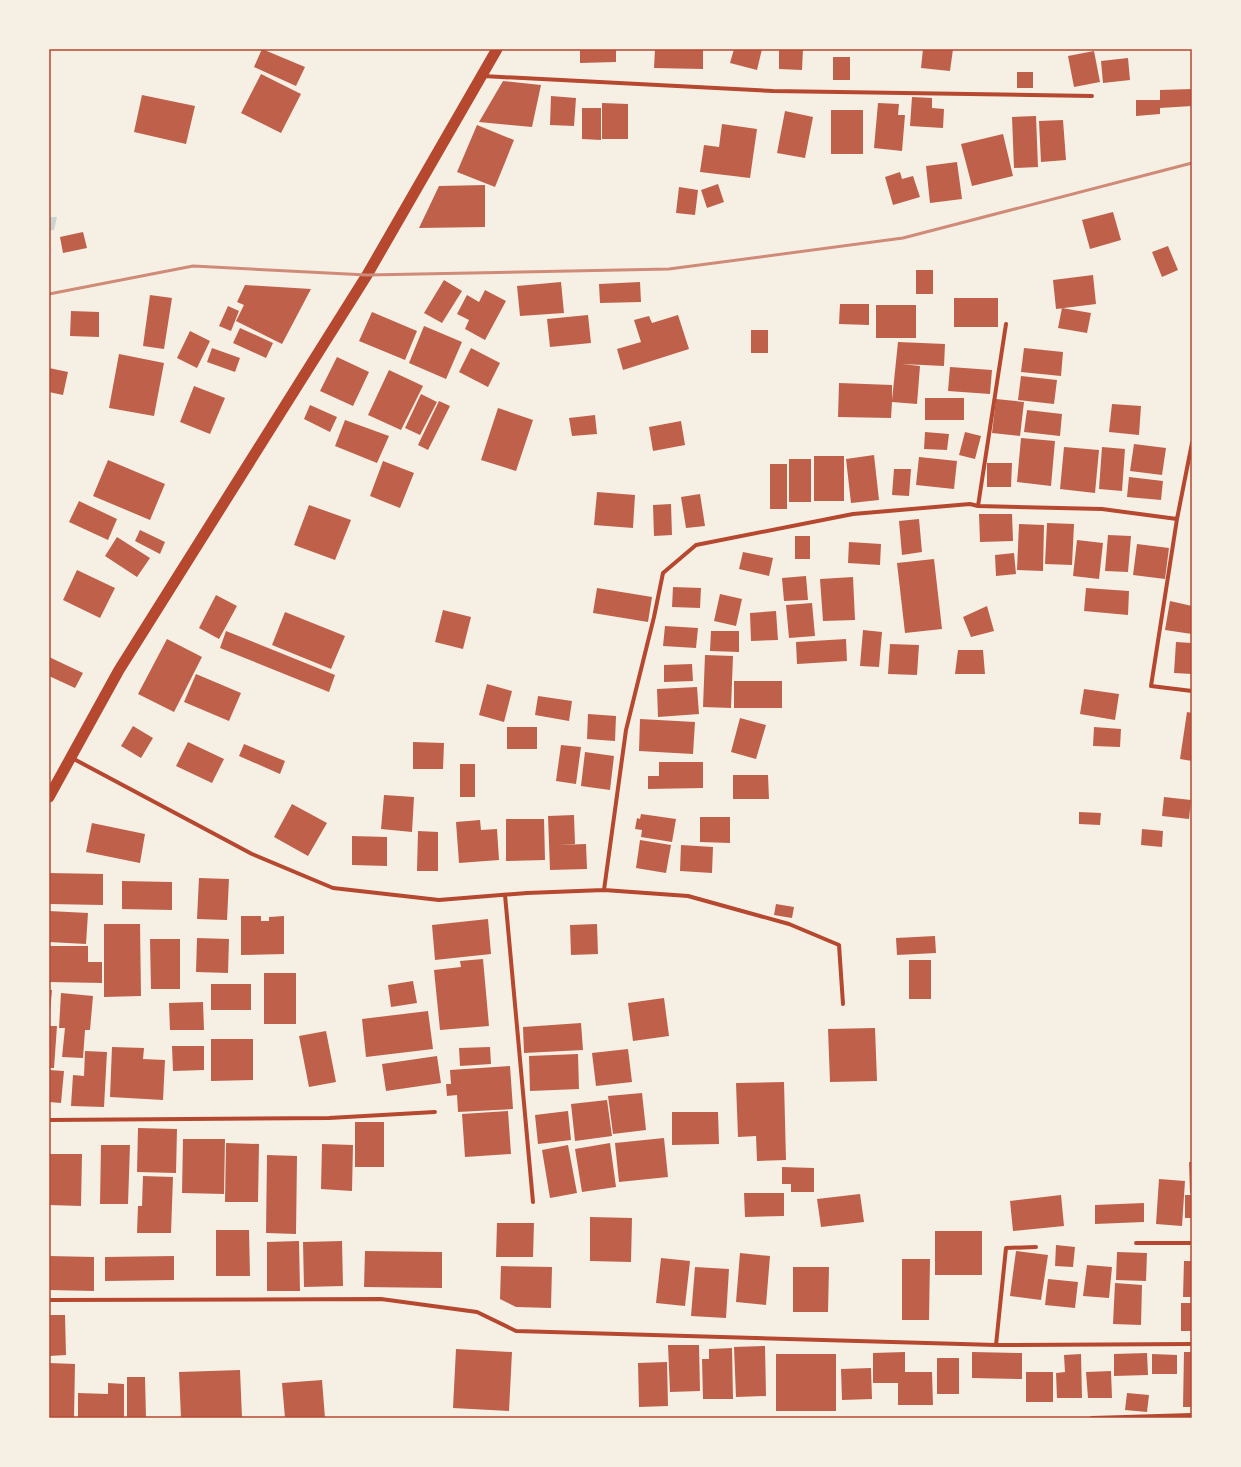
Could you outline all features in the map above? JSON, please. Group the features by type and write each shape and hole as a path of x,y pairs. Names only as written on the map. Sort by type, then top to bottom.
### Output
{"highway":[{"path":"49,797 70,756 119,670 367,274 497,49"}],"street":[{"path":"482,76 773,91 1092,96"},
{"path":"978,506 1006,324"},
{"path":"1192,443 1177,519 1151,686 1192,691"},
{"path":"604,890 626,730 654,617 663,573 696,545 853,514 970,504 978,506 1102,509 1177,519"},
{"path":"70,756 252,854 334,888 439,900 604,890 688,896 790,924 839,945 843,1004"},
{"path":"505,895 533,1202"},
{"path":"49,1120 328,1118 435,1112"},
{"path":"1136,1243 1192,1243"},
{"path":"996,1345 1006,1248 1036,1247"},
{"path":"49,1300 381,1299 477,1312 516,1331 996,1345 1192,1344"},
{"path":"1092,1418 1192,1415"}],"shaded area":[{"path":"49,217 57,217 54,230 49,231"}],"building":[{"path":"262,49 305,67 296,86 254,67"},
{"path":"580,49 616,49 616,62 580,63"},
{"path":"655,49 703,49 703,69 654,68"},
{"path":"734,49 762,49 757,70 730,63"},
{"path":"779,49 803,49 802,70 779,69"},
{"path":"923,49 953,49 950,71 921,68"},
{"path":"1094,51 1100,82 1074,87 1068,56"},
{"path":"833,57 850,57 850,80 833,80"},
{"path":"1128,58 1130,80 1103,83 1101,61"},
{"path":"1017,72 1033,72 1033,88 1017,88"},
{"path":"261,74 301,94 281,133 241,113"},
{"path":"503,81 541,85 532,127 479,122"},
{"path":"1192,89 1192,106 1160,108 1160,114 1136,116 1136,100 1160,100 1160,90"},
{"path":"142,95 195,106 186,144 134,132"},
{"path":"551,96 576,98 574,126 550,125"},
{"path":"912,97 932,98 932,108 944,109 943,128 910,126"},
{"path":"602,103 628,104 628,139 602,139"},
{"path":"878,103 899,104 898,115 905,115 902,151 874,148"},
{"path":"582,108 601,108 601,140 582,139"},
{"path":"831,110 863,110 863,154 831,154"},
{"path":"785,111 813,117 805,158 777,153"},
{"path":"1036,116 1038,167 1014,168 1012,117"},
{"path":"1063,120 1066,160 1041,162 1039,121"},
{"path":"722,124 757,129 750,178 700,172 704,145 719,147"},
{"path":"477,125 514,140 495,187 457,172"},
{"path":"1003,134 1013,176 972,186 961,144"},
{"path":"957,162 962,199 930,203 926,166"},
{"path":"900,172 902,179 913,176 920,197 893,205 885,177"},
{"path":"718,184 724,202 707,208 701,190"},
{"path":"485,185 485,227 419,228 439,186"},
{"path":"679,187 698,190 695,215 676,213"},
{"path":"1113,212 1121,240 1090,249 1082,220"},
{"path":"83,232 87,248 63,253 60,237"},
{"path":"1168,246 1178,270 1162,277 1152,252"},
{"path":"916,270 933,270 933,294 916,294"},
{"path":"1093,275 1096,304 1056,309 1053,280"},
{"path":"444,280 462,291 442,323 424,313"},
{"path":"561,282 564,313 520,316 517,286"},
{"path":"640,282 641,302 600,303 599,284"},
{"path":"245,285 311,289 282,344 236,321 244,305 237,302"},
{"path":"485,290 506,301 485,340 465,329 469,320 457,314 467,295 479,302"},
{"path":"150,295 172,298 164,349 143,346"},
{"path":"954,298 998,298 998,327 954,327"},
{"path":"840,304 869,304 869,325 839,324"},
{"path":"876,305 916,305 916,338 876,338"},
{"path":"228,306 239,311 231,331 219,326"},
{"path":"1062,308 1091,313 1087,333 1058,328"},
{"path":"71,311 99,312 99,337 70,336"},
{"path":"372,312 417,331 405,360 359,341"},
{"path":"588,315 591,343 550,347 547,319"},
{"path":"678,315 689,349 623,370 617,349 641,342 634,320 649,316 652,323"},
{"path":"424,326 462,342 446,379 409,363"},
{"path":"240,328 273,343 266,358 233,343"},
{"path":"751,330 768,330 768,353 751,353"},
{"path":"190,331 210,341 197,368 177,358"},
{"path":"898,342 945,344 944,366 902,364 920,366 917,404 892,402 891,418 838,417 839,383 892,385 892,400"},
{"path":"212,348 240,358 235,372 207,362"},
{"path":"471,348 500,363 488,387 459,372"},
{"path":"1024,348 1063,352 1061,376 1021,372"},
{"path":"119,354 164,363 154,416 109,408"},
{"path":"337,357 369,372 353,406 320,391"},
{"path":"950,367 992,370 990,394 948,391"},
{"path":"49,368 68,372 63,395 49,392"},
{"path":"389,370 423,386 401,430 368,415"},
{"path":"1021,376 1057,380 1054,404 1018,400"},
{"path":"194,386 225,398 210,434 180,422"},
{"path":"421,394 437,402 420,435 405,428"},
{"path":"925,398 964,398 964,420 925,420"},
{"path":"996,399 1024,402 1020,436 992,433"},
{"path":"439,401 450,406 428,450 418,445"},
{"path":"1112,404 1141,406 1139,435 1109,432"},
{"path":"310,405 337,417 330,432 304,419"},
{"path":"498,408 533,420 516,471 481,460"},
{"path":"1027,410 1062,414 1060,436 1024,432"},
{"path":"595,415 597,434 572,436 569,418"},
{"path":"345,420 389,436 377,463 335,446"},
{"path":"681,421 685,445 653,451 649,427"},
{"path":"925,432 949,434 947,450 924,449"},
{"path":"965,432 981,436 975,459 959,455"},
{"path":"1021,438 1055,441 1051,486 1017,482"},
{"path":"1134,444 1166,448 1162,475 1130,471"},
{"path":"1064,447 1099,450 1095,493 1060,489"},
{"path":"1102,447 1125,449 1122,491 1099,489"},
{"path":"874,455 879,500 851,503 846,459"},
{"path":"814,456 844,456 844,501 814,501"},
{"path":"919,457 957,461 954,489 916,485"},
{"path":"789,459 811,459 811,502 789,502"},
{"path":"108,460 165,484 150,520 93,496"},
{"path":"383,461 414,473 400,508 370,496"},
{"path":"987,463 1012,463 1011,487 987,487"},
{"path":"770,464 787,464 787,509 770,509"},
{"path":"894,469 911,469 909,496 892,495"},
{"path":"1129,477 1163,481 1161,500 1127,497"},
{"path":"597,492 635,495 633,528 594,525"},
{"path":"700,494 705,526 686,528 681,497"},
{"path":"79,501 117,519 108,540 69,522"},
{"path":"671,504 672,535 654,536 653,505"},
{"path":"309,505 351,520 335,560 294,545"},
{"path":"979,514 1012,514 1013,541 980,542"},
{"path":"919,519 922,552 902,555 899,521"},
{"path":"1047,523 1074,524 1072,565 1045,564"},
{"path":"1019,524 1044,525 1043,571 1017,570"},
{"path":"140,530 165,542 160,554 135,541"},
{"path":"1108,535 1131,536 1128,572 1105,571"},
{"path":"795,536 810,536 810,559 795,559"},
{"path":"117,537 150,558 137,577 105,556"},
{"path":"1077,540 1103,543 1099,579 1073,576"},
{"path":"849,542 881,544 880,565 848,563"},
{"path":"1137,544 1169,548 1165,579 1133,575"},
{"path":"743,552 773,558 769,576 739,569"},
{"path":"1014,553 1016,574 996,576 995,555"},
{"path":"934,559 942,629 905,633 897,563"},
{"path":"77,570 115,588 100,618 63,600"},
{"path":"806,576 808,600 784,601 782,578"},
{"path":"853,577 855,620 823,621 820,579"},
{"path":"673,587 701,588 700,608 672,607"},
{"path":"597,588 652,597 648,622 593,613"},
{"path":"1086,588 1129,591 1128,615 1084,611"},
{"path":"720,594 742,599 736,626 714,621"},
{"path":"216,595 237,606 219,639 199,628"},
{"path":"1170,601 1192,606 1192,634 1165,630"},
{"path":"812,603 815,636 789,638 786,605"},
{"path":"987,606 994,631 971,637 963,617"},
{"path":"443,610 471,617 463,649 435,642"},
{"path":"776,611 778,640 751,641 750,613"},
{"path":"285,612 345,636 331,669 272,645"},
{"path":"665,626 698,628 696,648 663,646"},
{"path":"863,630 882,632 879,667 860,666"},
{"path":"226,631 335,675 329,692 220,648"},
{"path":"711,631 739,631 739,652 710,651"},
{"path":"167,639 202,657 174,712 138,694"},
{"path":"846,639 847,661 797,664 796,642"},
{"path":"1176,642 1192,643 1192,674 1174,673"},
{"path":"890,644 919,645 917,675 888,674"},
{"path":"958,650 983,650 985,674 955,674"},
{"path":"705,655 733,656 731,708 703,707"},
{"path":"49,657 83,673 75,688 49,676"},
{"path":"692,664 693,681 664,682 664,665"},
{"path":"196,674 241,693 229,721 184,702"},
{"path":"734,681 782,681 782,708 734,708"},
{"path":"487,684 512,691 504,722 479,715"},
{"path":"697,687 699,714 658,717 657,689"},
{"path":"1084,689 1119,694 1115,720 1080,714"},
{"path":"538,696 572,701 569,721 535,715"},
{"path":"1187,712 1192,713 1192,761 1180,759"},
{"path":"588,714 616,716 615,741 587,739"},
{"path":"740,718 766,725 756,759 731,752"},
{"path":"640,719 695,722 693,754 639,751"},
{"path":"133,726 153,738 141,758 121,746"},
{"path":"507,727 537,727 537,749 507,749"},
{"path":"1094,727 1121,729 1120,747 1093,746"},
{"path":"188,742 224,759 212,783 176,766"},
{"path":"413,742 444,743 443,769 413,769"},
{"path":"244,744 285,761 280,774 239,756"},
{"path":"561,745 581,747 576,784 556,781"},
{"path":"585,752 614,756 610,790 581,786"},
{"path":"659,762 703,762 703,788 648,789 648,776 659,776"},
{"path":"460,764 475,764 475,797 460,797"},
{"path":"733,775 768,775 769,799 733,799"},
{"path":"384,795 414,797 412,832 381,829"},
{"path":"1164,797 1191,800 1189,819 1162,816"},
{"path":"292,804 327,823 308,856 274,837"},
{"path":"1079,812 1101,813 1100,825 1079,824"},
{"path":"641,814 676,819 672,842 641,837 642,830 635,829 637,818 640,819"},
{"path":"574,815 575,844 559,845 586,844 587,869 550,870 548,816"},
{"path":"700,817 730,817 730,843 700,842"},
{"path":"506,819 544,819 545,860 506,861"},
{"path":"480,820 481,830 497,829 499,860 459,863 456,822"},
{"path":"92,823 145,834 140,863 86,852"},
{"path":"1142,829 1163,831 1162,847 1141,845"},
{"path":"418,831 438,832 438,871 417,871"},
{"path":"352,836 387,837 387,866 352,865"},
{"path":"640,840 671,845 666,873 636,868"},
{"path":"681,845 713,847 712,873 680,871"},
{"path":"49,873 103,874 103,905 49,904"},
{"path":"199,878 229,879 227,920 197,919"},
{"path":"122,881 172,882 172,910 122,909"},
{"path":"776,904 794,907 792,918 774,915"},
{"path":"49,911 88,913 86,944 49,942"},
{"path":"241,916 261,916 261,921 269,921 269,917 284,916 284,954 241,955"},
{"path":"488,919 491,954 435,960 432,925"},
{"path":"104,924 140,924 141,996 104,997"},
{"path":"597,924 598,954 571,955 570,925"},
{"path":"935,936 936,953 897,955 896,938"},
{"path":"197,938 229,939 228,973 196,972"},
{"path":"150,939 180,939 180,989 151,989"},
{"path":"49,946 88,946 88,962 102,962 102,983 49,982"},
{"path":"483,959 489,1026 440,1030 434,970 461,967 460,961"},
{"path":"909,960 931,960 931,999 909,999"},
{"path":"264,973 296,973 296,1024 264,1024"},
{"path":"413,981 417,1003 391,1007 388,985"},
{"path":"211,984 251,984 251,1010 211,1010"},
{"path":"49,990 52,990 50,1012 49,1012"},
{"path":"61,993 93,996 90,1030 85,1030 83,1058 62,1057 65,1028 59,1028"},
{"path":"664,998 669,1036 633,1041 628,1003"},
{"path":"203,1002 204,1030 170,1030 169,1003"},
{"path":"428,1011 433,1049 366,1057 362,1019"},
{"path":"581,1023 583,1050 524,1053 523,1027"},
{"path":"49,1026 57,1026 54,1068 49,1068"},
{"path":"875,1028 877,1081 830,1082 828,1029"},
{"path":"326,1031 336,1082 309,1087 299,1036"},
{"path":"211,1039 253,1039 253,1080 211,1081"},
{"path":"172,1046 204,1046 204,1070 173,1071"},
{"path":"112,1047 144,1048 143,1059 165,1060 163,1100 110,1097"},
{"path":"490,1047 491,1064 460,1066 459,1048"},
{"path":"628,1049 632,1082 596,1086 592,1053"},
{"path":"85,1051 107,1052 104,1107 71,1106 73,1075 84,1076"},
{"path":"578,1054 579,1089 530,1091 529,1056"},
{"path":"437,1056 441,1083 386,1091 382,1064"},
{"path":"510,1066 513,1109 458,1112 457,1095 447,1096 446,1084 451,1084 450,1070"},
{"path":"49,1070 64,1071 61,1103 49,1102"},
{"path":"784,1082 786,1160 757,1161 756,1136 738,1137 736,1083"},
{"path":"642,1093 646,1130 613,1134 608,1096"},
{"path":"607,1100 612,1136 575,1141 571,1104"},
{"path":"508,1111 511,1154 465,1157 462,1114"},
{"path":"568,1111 571,1140 538,1144 535,1115"},
{"path":"672,1112 718,1112 719,1144 672,1145"},
{"path":"355,1122 384,1122 384,1167 355,1167"},
{"path":"138,1128 177,1129 176,1173 137,1172"},
{"path":"664,1138 668,1177 619,1182 615,1143"},
{"path":"183,1139 225,1139 224,1194 182,1193"},
{"path":"226,1143 259,1144 258,1202 225,1202"},
{"path":"610,1143 616,1187 582,1192 575,1149"},
{"path":"322,1144 353,1145 352,1191 321,1189"},
{"path":"101,1145 130,1145 128,1204 100,1204"},
{"path":"568,1145 577,1193 550,1198 542,1150"},
{"path":"50,1154 82,1154 81,1206 49,1205"},
{"path":"267,1155 297,1156 296,1234 266,1233"},
{"path":"1189,1162 1192,1162 1192,1193 1190,1193"},
{"path":"782,1167 814,1168 814,1192 791,1192 791,1184 782,1184"},
{"path":"143,1176 173,1177 171,1233 137,1233 138,1206 142,1206"},
{"path":"1159,1179 1185,1181 1182,1226 1156,1224"},
{"path":"744,1193 784,1193 784,1216 745,1217"},
{"path":"860,1194 864,1222 821,1227 817,1199"},
{"path":"1061,1195 1064,1226 1013,1231 1010,1201"},
{"path":"1185,1195 1192,1195 1192,1218 1185,1218"},
{"path":"1144,1203 1144,1222 1095,1224 1095,1205"},
{"path":"590,1217 632,1218 631,1262 590,1261"},
{"path":"497,1223 534,1223 533,1257 496,1257"},
{"path":"216,1230 249,1230 250,1276 216,1276"},
{"path":"935,1231 982,1231 982,1275 935,1275"},
{"path":"299,1241 300,1291 267,1291 267,1242"},
{"path":"342,1241 343,1286 304,1287 303,1242"},
{"path":"1056,1245 1075,1247 1073,1267 1055,1266"},
{"path":"365,1251 442,1252 442,1288 364,1287"},
{"path":"1016,1251 1048,1255 1041,1300 1010,1296"},
{"path":"1117,1252 1147,1253 1146,1281 1116,1280"},
{"path":"740,1253 770,1256 766,1305 736,1302"},
{"path":"49,1256 94,1257 94,1291 49,1290"},
{"path":"174,1256 174,1280 105,1281 105,1257"},
{"path":"661,1258 690,1261 685,1306 656,1303"},
{"path":"902,1259 930,1259 929,1320 902,1320"},
{"path":"1184,1261 1192,1261 1192,1297 1183,1297"},
{"path":"1087,1265 1112,1267 1109,1298 1083,1296"},
{"path":"501,1266 552,1267 551,1308 516,1307 500,1299"},
{"path":"695,1267 729,1269 726,1318 691,1316"},
{"path":"793,1267 829,1267 828,1312 793,1312"},
{"path":"1048,1279 1078,1282 1075,1308 1045,1305"},
{"path":"1115,1283 1142,1285 1141,1325 1113,1324"},
{"path":"1181,1303 1192,1303 1192,1331 1181,1331"},
{"path":"49,1315 65,1315 66,1355 49,1356"},
{"path":"668,1345 699,1345 700,1391 670,1392"},
{"path":"765,1346 766,1396 736,1397 734,1347"},
{"path":"732,1348 733,1399 703,1399 702,1359 709,1359 709,1349"},
{"path":"456,1349 512,1352 509,1411 453,1408"},
{"path":"905,1352 905,1372 932,1372 933,1405 898,1405 898,1383 873,1383 873,1353"},
{"path":"972,1352 1022,1353 1022,1379 972,1378"},
{"path":"1184,1352 1192,1352 1192,1407 1183,1407"},
{"path":"1147,1353 1148,1375 1114,1376 1114,1354"},
{"path":"776,1354 836,1354 836,1411 776,1411"},
{"path":"1081,1354 1082,1398 1057,1398 1056,1373 1065,1372 1064,1355"},
{"path":"1152,1354 1177,1355 1177,1374 1152,1374"},
{"path":"937,1358 959,1358 959,1394 937,1394"},
{"path":"667,1362 668,1406 639,1407 638,1363"},
{"path":"49,1363 75,1364 74,1418 49,1418"},
{"path":"871,1368 872,1399 842,1400 841,1369"},
{"path":"240,1370 242,1418 181,1418 179,1372"},
{"path":"1111,1371 1112,1398 1088,1398 1086,1372"},
{"path":"1026,1372 1053,1372 1053,1402 1026,1402"},
{"path":"127,1377 145,1377 146,1418 127,1418"},
{"path":"322,1380 325,1418 285,1418 282,1383"},
{"path":"108,1383 124,1384 124,1418 78,1418 78,1393 108,1394"},
{"path":"1127,1393 1149,1395 1147,1412 1125,1410"}],"railway":[{"path":"49,294 193,266 367,275 669,269 903,238 1192,163"}]}
